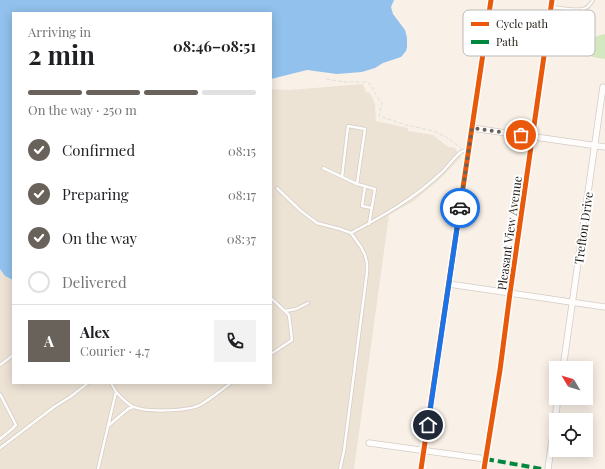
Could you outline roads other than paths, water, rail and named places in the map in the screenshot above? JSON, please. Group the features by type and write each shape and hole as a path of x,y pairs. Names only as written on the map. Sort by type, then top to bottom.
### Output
{"street":[{"path":"490,10 491,0"},
{"name":"Pleasant View Avenue","path":"551,10 552,0"},
{"path":"421,469 483,56"},
{"name":"Pleasant View Avenue","path":"484,469 500,370 544,56"},
{"name":"Trefton Drive","path":"564,361 603,87"},
{"path":"472,128 605,147"},
{"path":"449,284 605,307"},
{"path":"548,469 557,405"},
{"path":"369,443 486,459"}],"lane":[{"path":"551,7 581,9 590,5 593,0"},
{"path":"342,177 348,126 365,129 356,184"},
{"path":"351,233 369,224 407,200 430,184 460,152 465,150 469,151"},
{"path":"323,168 356,184 374,189 369,224"},
{"path":"365,186 362,206 372,208"},
{"path":"276,188 301,211 318,223 351,233 361,247 367,263 344,451 340,469"},
{"path":"272,299 290,315 292,340 272,353"},
{"path":"285,311 296,309 308,303"},
{"path":"0,365 12,356"},
{"path":"0,448 87,384"},
{"path":"112,384 116,392 133,407 152,410 189,409 200,405 230,384"},
{"path":"98,469 116,392"},
{"path":"0,394 16,425 0,439"},
{"path":"108,427 128,409 133,407"}],"water":[{"path":"0,0 394,0 391,7 393,14 405,30 407,38 406,51 401,57 362,72 337,74 307,70 272,79 272,12 12,12 12,280 5,276 0,269"}]}
